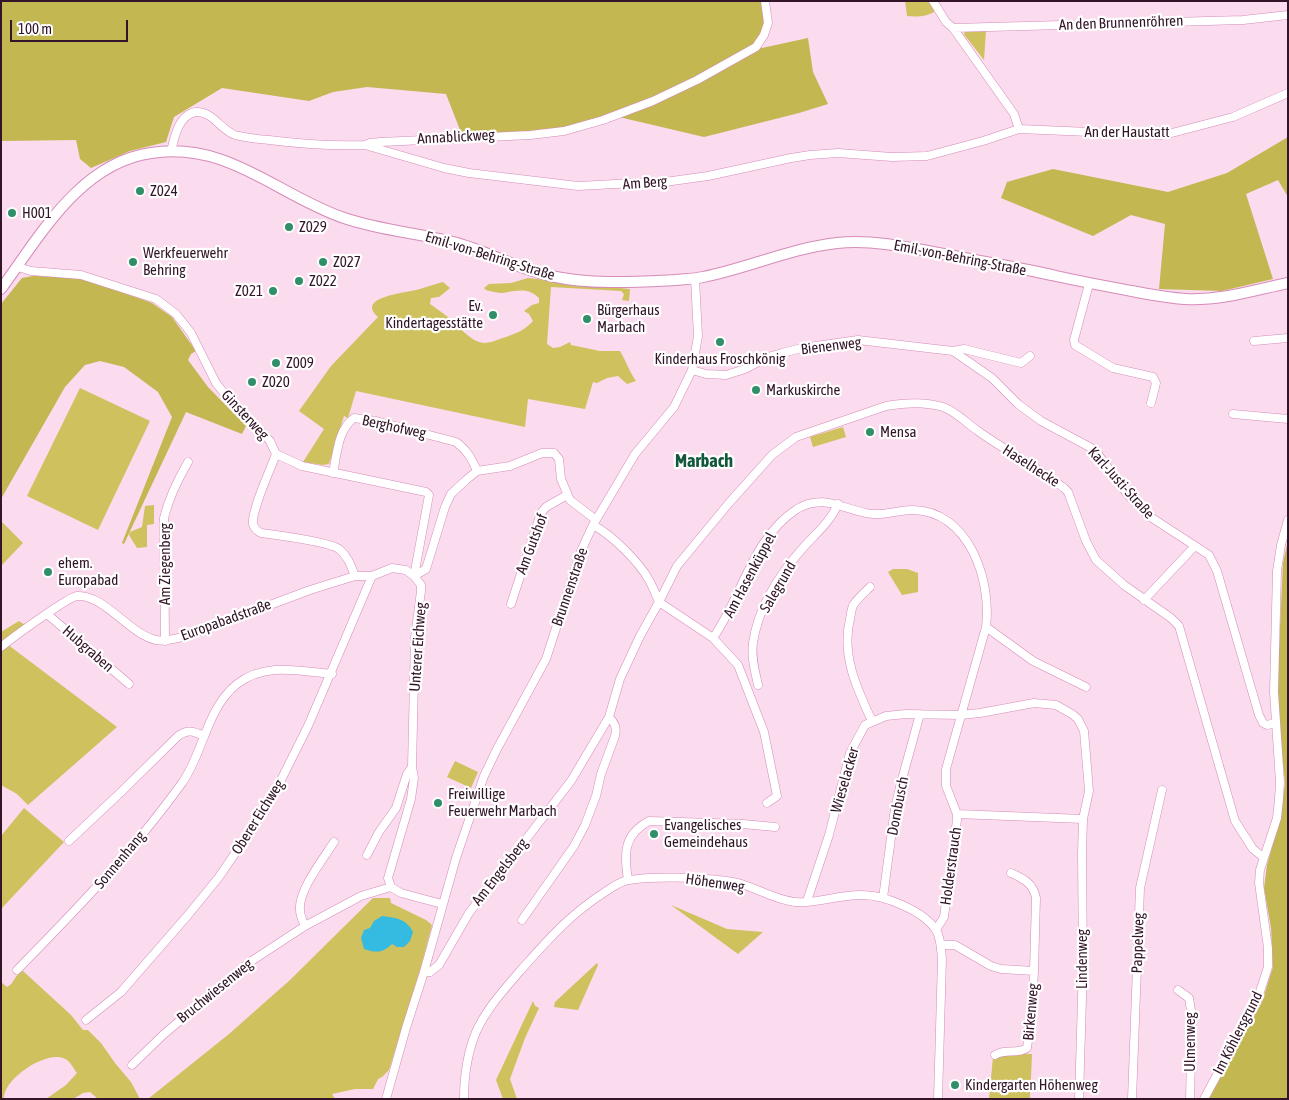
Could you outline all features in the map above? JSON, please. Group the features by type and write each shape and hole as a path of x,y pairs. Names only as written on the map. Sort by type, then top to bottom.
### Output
{"main road":[{"name":"Emil-von-Behring-Straße","path":"1,289 69,200 82,187 99,174 128,158 150,153 172,152 202,154 218,158 322,209 345,218 455,242 491,254 531,271 549,276 582,280 626,281 695,278 805,249 850,242 899,245 1089,284 1186,299 1230,297 1285,284"}],"street":[{"name":"Annablickweg","path":"172,152 175,136 182,122 188,115 196,112 208,114 224,129 237,136 310,145 365,146 370,143 381,142 530,135 564,131 603,120 653,101 756,48 764,35 768,23 765,1"},
{"path":"933,1 946,22 954,28 1014,114 1019,130"},
{"name":"An den Brunnenröhren","path":"954,28 1243,20 1288,15"},
{"name":"An der Haustatt","path":"927,156 1019,130 1168,134 1233,117 1288,93"},
{"name":"Am Berg","path":"365,146 469,173 585,186 672,181 708,176 810,155 838,153 892,157 927,156"},
{"name":"Ginsterweg","path":"18,267 31,271 81,275 156,299 176,314 191,332 216,383 270,441 276,454 302,466 426,492 429,495 414,576"},
{"name":"Brunnenstraße","path":"442,904 484,776 496,749 546,658 581,551 595,522 634,454 674,407 692,370 698,336 695,278"},
{"path":"1089,284 1074,340 1075,344 1113,368 1153,378 1156,382 1151,402"},
{"path":"1254,341 1288,338"},
{"name":"Bienenweg","path":"692,370 706,374 726,375 782,353 802,348 858,340 954,351 964,349 1021,363 1030,356"},
{"name":"Karl-Justi-Straße","path":"954,351 992,378 1018,404 1041,421 1095,450 1127,494 1149,516 1209,556 1217,571 1262,723 1267,725 1275,723"},
{"name":"Haselhecke","path":"659,602 677,566 772,455 796,437 896,404 932,405 950,410 977,431 1064,488 1068,492 1091,552 1103,567 1180,626 1235,821 1252,849 1263,857"},
{"path":"1232,414 1288,419"},
{"name":"Berghofweg","path":"333,473 341,437 346,424 354,418 384,423 456,442 464,447 472,458 477,471"},
{"path":"372,576 392,568 406,570 414,576 426,569 440,520 451,494 477,471 510,466 542,453 554,453 559,459 561,479 567,495 631,556 649,579 659,602 713,638 738,665 764,732 777,796 767,803"},
{"path":"276,454 256,511 254,527 261,533 338,548 348,559 355,576"},
{"name":"Am Ziegenberg","path":"166,641 164,518 169,499 188,462"},
{"name":"Am Gutshof","path":"511,604 541,513 546,507 567,495"},
{"name":"Am Hasenküppel","path":"713,638 724,622 764,541 775,528 796,510 804,506 830,502 870,514 912,510 936,514 952,524 968,543 983,573 987,601 986,626 961,715"},
{"name":"Salegrund","path":"758,685 753,665 753,643 766,603 790,564 834,514 838,504"},
{"name":"Im Köhlersgrund","path":"1204,1099 1257,1001 1268,967 1268,948 1259,883 1263,857 1277,818 1279,799 1280,782 1274,692 1277,572 1281,545 1288,520"},
{"path":"1144,600 1194,547"},
{"name":"Europabadstraße","path":"1,647 76,596 90,598 132,628 156,640 166,641 186,636 310,590 355,576 372,576"},
{"name":"Oberer Eichweg","path":"86,1020 121,992 141,970 188,915 239,849 282,778 332,674 372,576"},
{"name":"Unterer Eichweg","path":"391,887 388,878 414,788 412,767 416,637 421,585 414,576"},
{"path":"870,587 853,605 847,630 851,671 872,720 886,716 920,714 961,715 1042,703 1056,705 1078,719 1084,730 1089,791 1083,819 957,814"},
{"name":"Am Engelsberg","path":"424,972 430,972 439,965 469,913 571,781 609,717 620,679 640,636 659,602"},
{"name":"Hubgraben","path":"48,614 129,684"},
{"path":"986,626 1033,661 1086,687"},
{"name":"Sonnenhang","path":"17,970 119,862 182,782 194,765 212,717 226,694 254,673 278,668 332,674"},
{"name":"Dornbusch","path":"883,898 895,808 920,714"},
{"name":"Holderstrauch","path":"936,930 944,916 957,814 946,786 946,769 961,715"},
{"name":"Am Engelsberg","path":"522,920 574,846 585,825 615,736 614,723 609,717"},
{"name":"Wieselacker","path":"807,902 829,835 850,753 865,725 872,720"},
{"path":"69,840 178,736 185,731 192,731 204,736"},
{"name":"Unterer Eichweg","path":"367,855 379,832 396,808 406,774 412,767"},
{"name":"Pappelweg","path":"1132,1099 1140,888 1162,790"},
{"name":"Lindenweg","path":"1079,1099 1083,965 1083,819"},
{"path":"628,880 625,856 627,845 637,830 649,821 775,827"},
{"path":"305,926 300,909 302,898 311,878 334,842"},
{"name":"Birkenweg","path":"995,1055 1001,1051 1023,1051 1028,1048 1032,1010 1036,898 1034,891 1026,880 1011,873"},
{"name":"Höhenweg","path":"464,1099 467,1062 481,1023 494,1002 564,923 582,907 621,882 670,878 738,883 786,900 807,902 862,895 883,898 919,914 936,930 941,945 942,973 938,1099"},
{"path":"386,1099 442,904 401,893 391,887"},
{"name":"Bruchwiesenweg","path":"132,1065 164,1034 250,962 305,926 361,896 391,887"},
{"name":"Birkenweg","path":"941,945 955,946 1001,970 1034,971"},
{"name":"Ulmenweg","path":"1178,990 1189,998 1192,1017 1190,1099"}],"shaded area":[{"path":"1,1 763,1 766,24 756,44 762,48 808,38 813,72 828,104 704,137 619,117 531,132 462,135 446,94 367,87 333,92 309,101 222,88 174,117 166,142 130,151 91,168 80,159 76,140 1,141"},
{"path":"905,1 928,1 935,11 925,15 907,16"},
{"path":"965,31 986,31 984,60 964,35"},
{"path":"1288,137 1288,197 1278,180 1246,194 1273,279 1222,291 1159,289 1165,224 1131,215 1093,236 1001,198 1007,182 1053,169 1168,192 1227,173"},
{"path":"33,276 79,277 152,303 172,317 196,351 191,354 188,360 208,387 246,426 242,434 186,412 124,544 122,543 172,417 158,392 124,367 100,361 85,365 65,387 1,499 1,304 22,278"},
{"path":"528,278 630,289 629,301 622,300 624,294 621,291 551,287 547,344 553,348 570,342 571,345 600,351 620,351 636,381 627,384 618,376 607,378 597,383 593,382 585,409 528,399 525,427 356,391 348,418 344,416 329,464 303,462 324,429 299,411 331,366 378,317 373,310 373,304 378,300 395,294 443,282 450,288 439,297 431,298 430,304 469,336 479,342 487,343 514,334 527,327 533,321 529,314 524,311 532,305 539,303 539,298 526,291 501,293 484,288 489,284 511,283"},
{"path":"80,388 150,421 98,530 27,496"},
{"path":"843,427 846,437 813,447 810,437"},
{"path":"154,505 154,524 147,525 147,547 137,548 129,535 130,532 142,527 145,506"},
{"path":"1,521 23,543 1,566"},
{"path":"1288,540 1288,1099 1208,1099 1262,1002 1273,967 1271,928 1264,888 1267,865 1280,819 1285,783 1277,693 1283,563"},
{"path":"893,569 907,569 918,573 918,592 902,595 888,572"},
{"path":"19,621 25,625 3,641 117,727 28,805 17,794 1,785 1,632"},
{"path":"455,761 478,772 471,788 447,777"},
{"path":"24,808 64,842 1,909 1,836"},
{"path":"373,898 390,898 391,903 426,920 432,925 389,1070 378,1079 373,1089 355,1089 332,1094 335,1099 148,1099 229,1034 290,980"},
{"path":"671,905 727,929 763,932 738,954"},
{"path":"597,963 598,965 578,1010 554,1007 555,1002"},
{"path":"23,971 71,1015 83,1030 88,1030 101,1043 131,1082 140,1099 98,1099 90,1092 83,1093 73,1099 46,1099 66,1085 77,1073 67,1060 59,1057 39,1061 28,1067 11,1083 5,1091 4,1099 1,1099 1,982 7,987"},
{"path":"533,1001 535,1006 539,1008 525,1038 510,1079 517,1099 503,1099 496,1080"},
{"path":"1003,1054 1032,1054 1030,1099 989,1099 993,1057"}],"water":[{"path":"382,916 404,921 410,927 413,932 410,941 404,947 397,947 392,944 386,949 379,951 364,949 361,938 364,930 370,928 374,921"}],"place":[{"name":"Z024","path":"140,191"},
{"name":"H001","path":"12,213"},
{"name":"Z029","path":"289,227"},
{"name":"Werkfeuerwehr Behring","path":"133,262"},
{"name":"Z027","path":"323,262"},
{"name":"Z022","path":"299,281"},
{"name":"Z021","path":"273,291"},
{"name":"Ev. Kindertagesstätte","path":"493,315"},
{"name":"Bürgerhaus Marbach","path":"587,319"},
{"name":"Kinderhaus Froschkönig","path":"720,342"},
{"name":"Z009","path":"276,363"},
{"name":"Z020","path":"252,382"},
{"name":"Markuskirche","path":"756,390"},
{"name":"Mensa","path":"870,432"},
{"name":"ehem. Europabad","path":"48,572"},
{"name":"Freiwillige Feuerwehr Marbach","path":"438,803"},
{"name":"Evangelisches Gemeindehaus","path":"654,834"},
{"name":"Kindergarten Höhenweg","path":"955,1085"}],"district":[{"name":"Marbach","path":"704,461"}]}
